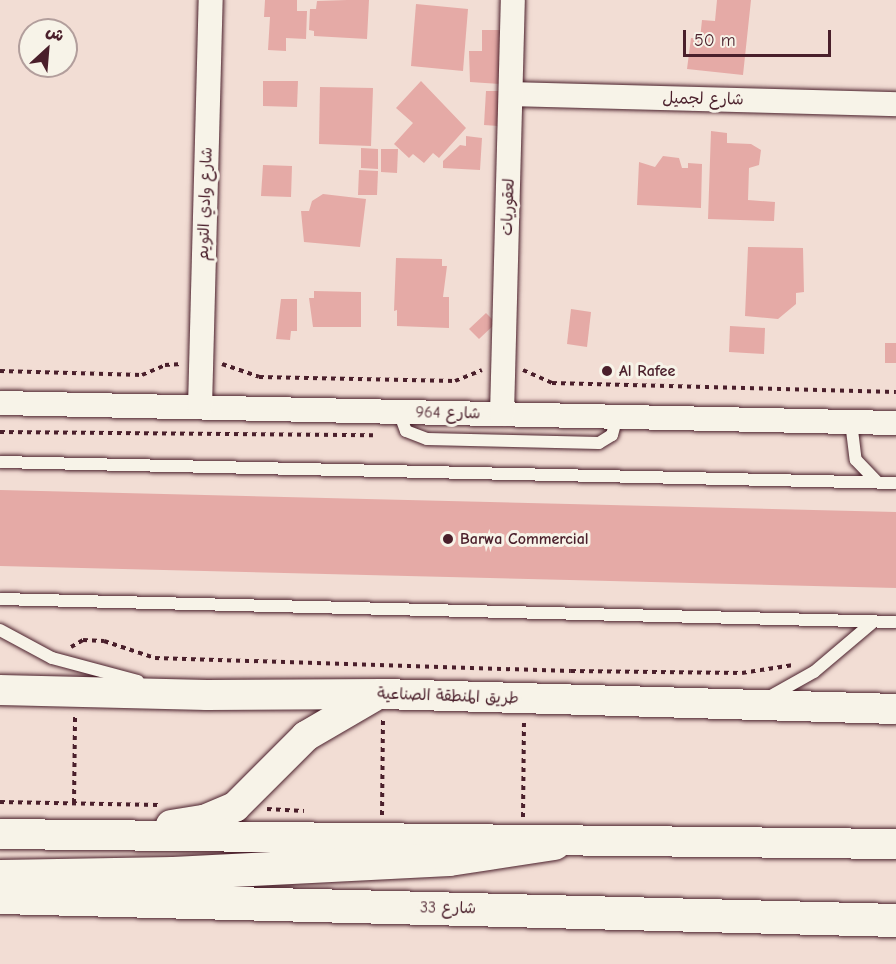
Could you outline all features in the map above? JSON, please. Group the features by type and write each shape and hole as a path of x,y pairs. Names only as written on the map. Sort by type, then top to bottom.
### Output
{"highway":[{"path":"0,876 173,873 449,859 554,843"},
{"name":"شارع 33","path":"0,897 896,920"}],"street":[{"name":"شارع وادي التويم","path":"200,407 211,0"},
{"name":"لعقوريات","path":"502,414 513,0"},
{"name":"شارع لجميل","path":"511,94 896,104"},
{"name":"شارع 964","path":"0,403 896,423"},
{"name":"طريق المنطقة الصناعية","path":"0,690 207,695 382,707 896,709"},
{"path":"89,837 196,822 227,811 248,795 306,736 353,705 382,707"},
{"path":"0,834 554,843 896,844"}],"lane":[{"path":"399,411 402,425 412,435 599,443 612,435 617,416"},
{"path":"850,422 856,460 877,482"},
{"path":"0,462 896,483"},
{"path":"0,599 896,622"},
{"path":"732,707 785,691 814,672 873,622"},
{"path":"0,630 52,658 111,675 207,695"}],"path":[{"path":"0,371 142,375 170,363 227,365 259,377 455,381 478,371 503,370 528,371 552,383 896,392"},
{"path":"0,432 412,435"},
{"path":"52,658 83,640 94,640 155,658 309,665 742,673 795,665 814,672"},
{"path":"382,707 382,816"},
{"path":"74,803 75,714"},
{"path":"523,817 524,722"}],"building":[{"path":"265,0 297,0 297,11 307,11 306,39 286,38 286,51 268,50 270,17 264,17"},
{"path":"369,0 367,39 314,36 314,31 309,30 310,9 316,9 317,1"},
{"path":"717,0 751,0 743,75 687,69 691,38 700,39 702,20 715,21"},
{"path":"416,4 468,9 463,71 411,66"},
{"path":"482,30 502,30 500,84 470,82 469,51 482,51"},
{"path":"263,81 298,81 297,107 263,106"},
{"path":"421,81 466,128 439,158 433,153 424,163 413,154 409,158 394,144 413,123 396,108"},
{"path":"320,87 373,88 371,146 319,144"},
{"path":"486,91 499,91 498,126 484,125"},
{"path":"711,131 727,133 727,143 751,144 761,150 759,165 749,168 748,200 775,202 774,221 708,219"},
{"path":"466,136 482,138 480,170 443,168 443,161 460,145 466,146"},
{"path":"361,148 378,149 378,169 361,168"},
{"path":"381,149 398,149 397,173 381,172"},
{"path":"663,156 679,158 682,168 688,168 688,163 702,164 701,208 637,205 639,162 655,167"},
{"path":"263,165 292,166 291,197 261,196"},
{"path":"359,170 378,171 377,195 358,195"},
{"path":"323,194 366,199 360,247 304,242 301,211 309,211 312,201"},
{"path":"748,247 803,248 804,292 796,293 796,304 778,319 745,316"},
{"path":"396,258 442,259 442,266 447,266 443,297 449,297 449,328 397,326 397,310 394,311"},
{"path":"314,291 361,292 361,327 313,327 309,298 314,298"},
{"path":"281,299 297,299 297,331 291,331 290,340 276,339"},
{"path":"571,309 591,312 587,347 567,344"},
{"path":"486,313 496,323 479,339 469,329"},
{"path":"730,326 765,328 764,354 729,352"},
{"path":"885,343 896,343 896,363 885,363"},
{"name":"Barwa Commercial","path":"0,490 896,512 896,588 0,566"}],"place":[{"name":"Al Rafee","path":"607,371"},
{"name":"Barwa Commercial","path":"448,539"}]}
